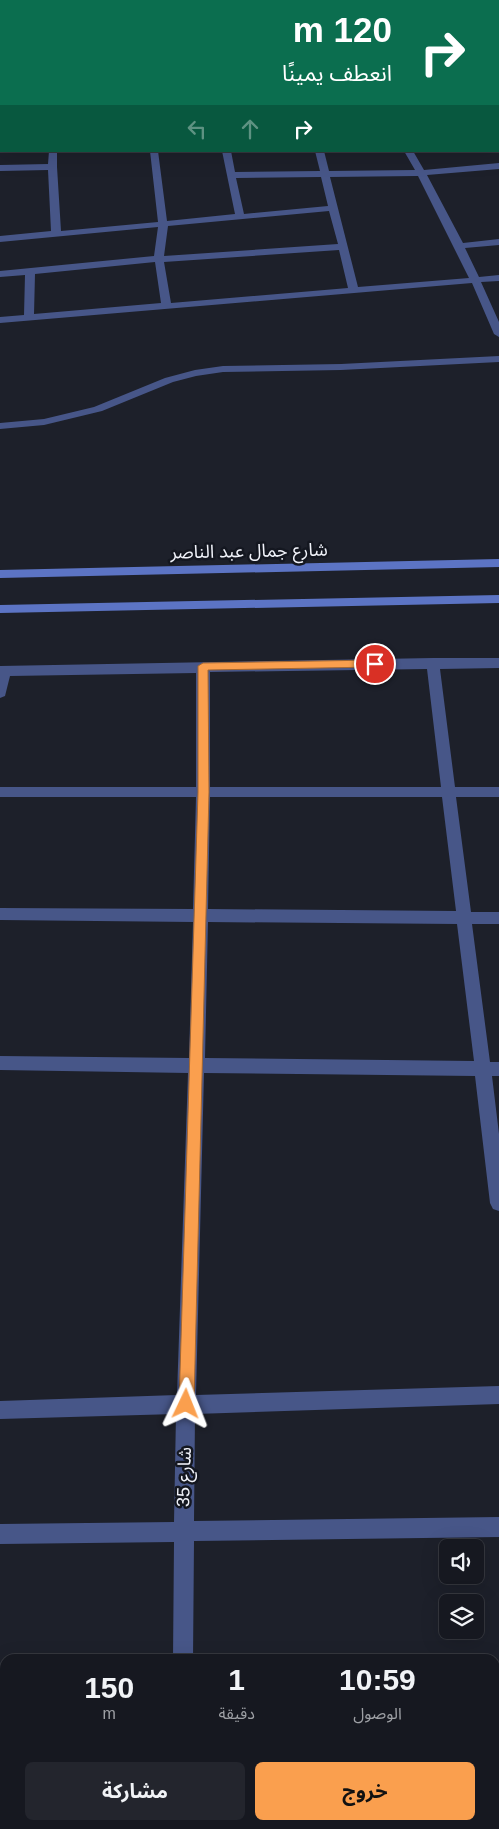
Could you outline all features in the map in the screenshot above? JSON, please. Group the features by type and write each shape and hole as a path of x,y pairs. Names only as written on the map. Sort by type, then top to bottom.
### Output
{"main road":[{"name":"شارع جمال عبد الناصر","path":"0,574 499,563"},
{"path":"0,609 499,599"}],"street":[{"path":"53,152 52,168 56,234"},
{"path":"154,152 163,225 159,259 166,306"},
{"path":"226,152 240,217"},
{"path":"319,152 354,290"},
{"path":"409,152 422,173 476,280 499,334"},
{"path":"231,175 422,173 499,166"},
{"path":"0,168 52,168"},
{"path":"0,239 334,208"},
{"path":"458,246 499,242"},
{"path":"0,274 30,273 159,259 343,247"},
{"path":"29,318 30,273"},
{"path":"0,320 499,278"},
{"path":"0,426 44,422 98,409 169,380 195,373 222,369 341,367 499,358"},
{"path":"433,663 464,918 491,1069 499,1203"},
{"path":"0,693 2,671 203,666 499,663"},
{"name":"شارع 35","path":"183,1654 186,1404 204,792 203,666"},
{"path":"0,792 499,792"},
{"path":"0,914 499,918"},
{"path":"0,1063 491,1069"},
{"path":"0,1410 499,1395"},
{"path":"0,1534 499,1527"}],"route":[{"path":"186,1404 204,792 203,666 375,664"}]}
